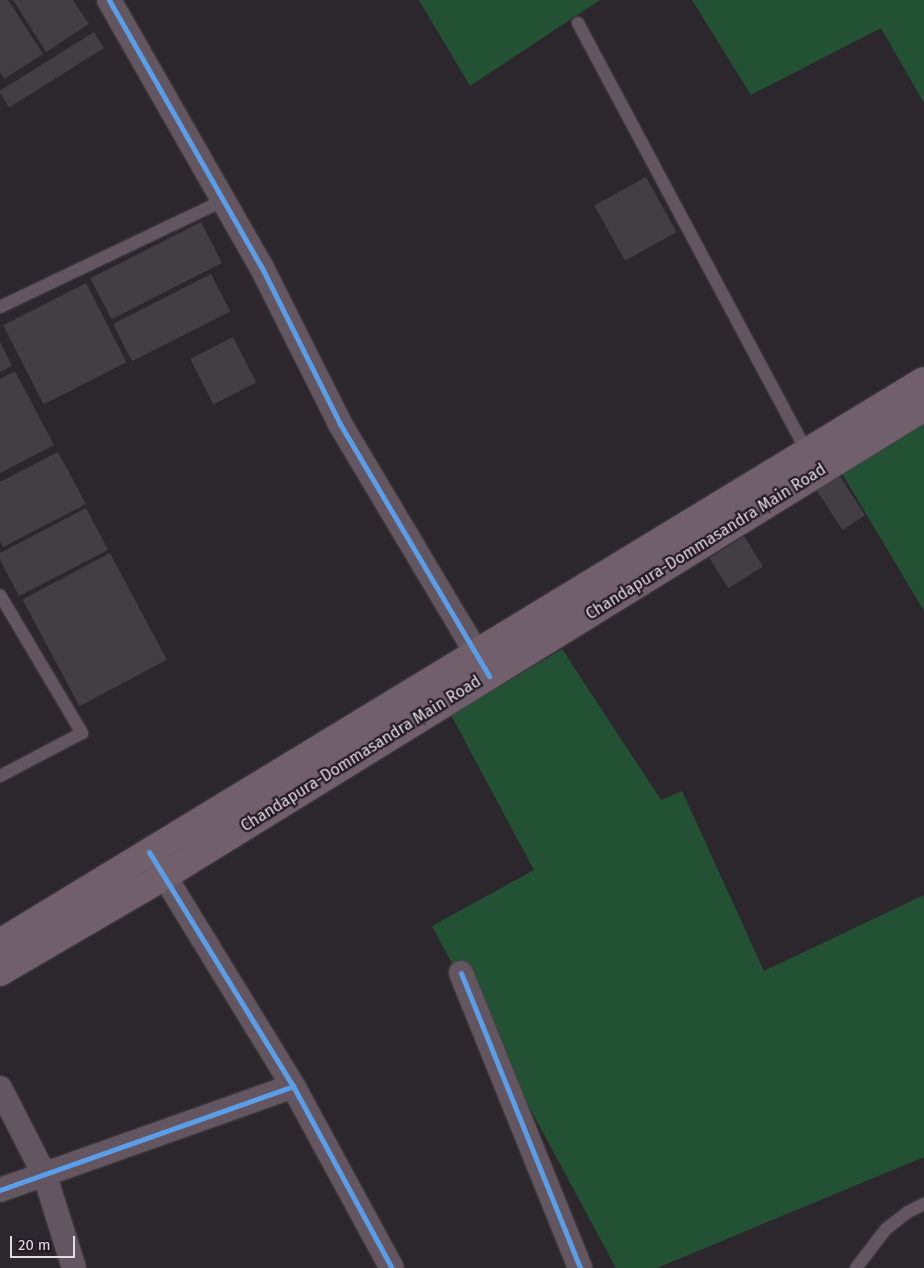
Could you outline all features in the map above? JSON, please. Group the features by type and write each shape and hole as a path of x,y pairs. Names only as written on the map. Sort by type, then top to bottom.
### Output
{"main road":[{"name":"Chandapura-Dommasandra Main Road","path":"0,972 164,876 808,452 924,381"},
{"name":"Chandapura-Dommasandra Main Road","path":"0,943 149,852 484,665 924,407"}],"street":[{"path":"109,0 224,200 340,424 484,665"},
{"path":"149,852 293,1086 392,1268"},
{"path":"461,973 580,1268"},
{"path":"0,1190 293,1086"},
{"path":"0,1088 45,1174 74,1268"}],"lane":[{"path":"578,23 808,452"},
{"path":"0,308 224,200"},
{"path":"0,595 82,733 0,776"},
{"path":"856,1268 886,1229 908,1212 924,1204"}],"green space":[{"path":"419,0 600,0 470,86"},
{"path":"692,0 924,0 924,103 881,28 751,95"},
{"path":"924,422 924,611 840,470"},
{"path":"562,649 661,800 682,791 764,971 924,895 924,1157 657,1268 616,1268 432,926 534,870 451,715"}],"building":[{"path":"0,0 8,0 43,54 4,79 0,72"},
{"path":"13,0 73,0 89,24 46,52"},
{"path":"94,32 104,48 9,107 0,91"},
{"path":"646,177 677,232 625,261 594,206"},
{"path":"201,222 222,263 111,319 91,278"},
{"path":"211,274 230,311 132,361 113,324"},
{"path":"86,283 126,362 44,405 3,325"},
{"path":"233,337 256,382 213,404 190,359"},
{"path":"0,342 12,366 0,372"},
{"path":"15,371 54,445 0,473 0,379"},
{"path":"58,452 86,504 3,547 0,541 0,482"},
{"path":"839,475 865,515 842,530 816,490"},
{"path":"86,508 108,550 19,596 0,560 0,553"},
{"path":"744,536 763,567 728,588 709,558"},
{"path":"110,553 167,660 79,706 23,599"}],"cycle path":[{"path":"109,0 261,266 340,424 489,676"},
{"path":"149,852 293,1086 392,1268"},
{"path":"461,973 580,1268"},
{"path":"0,1190 293,1086"}]}
